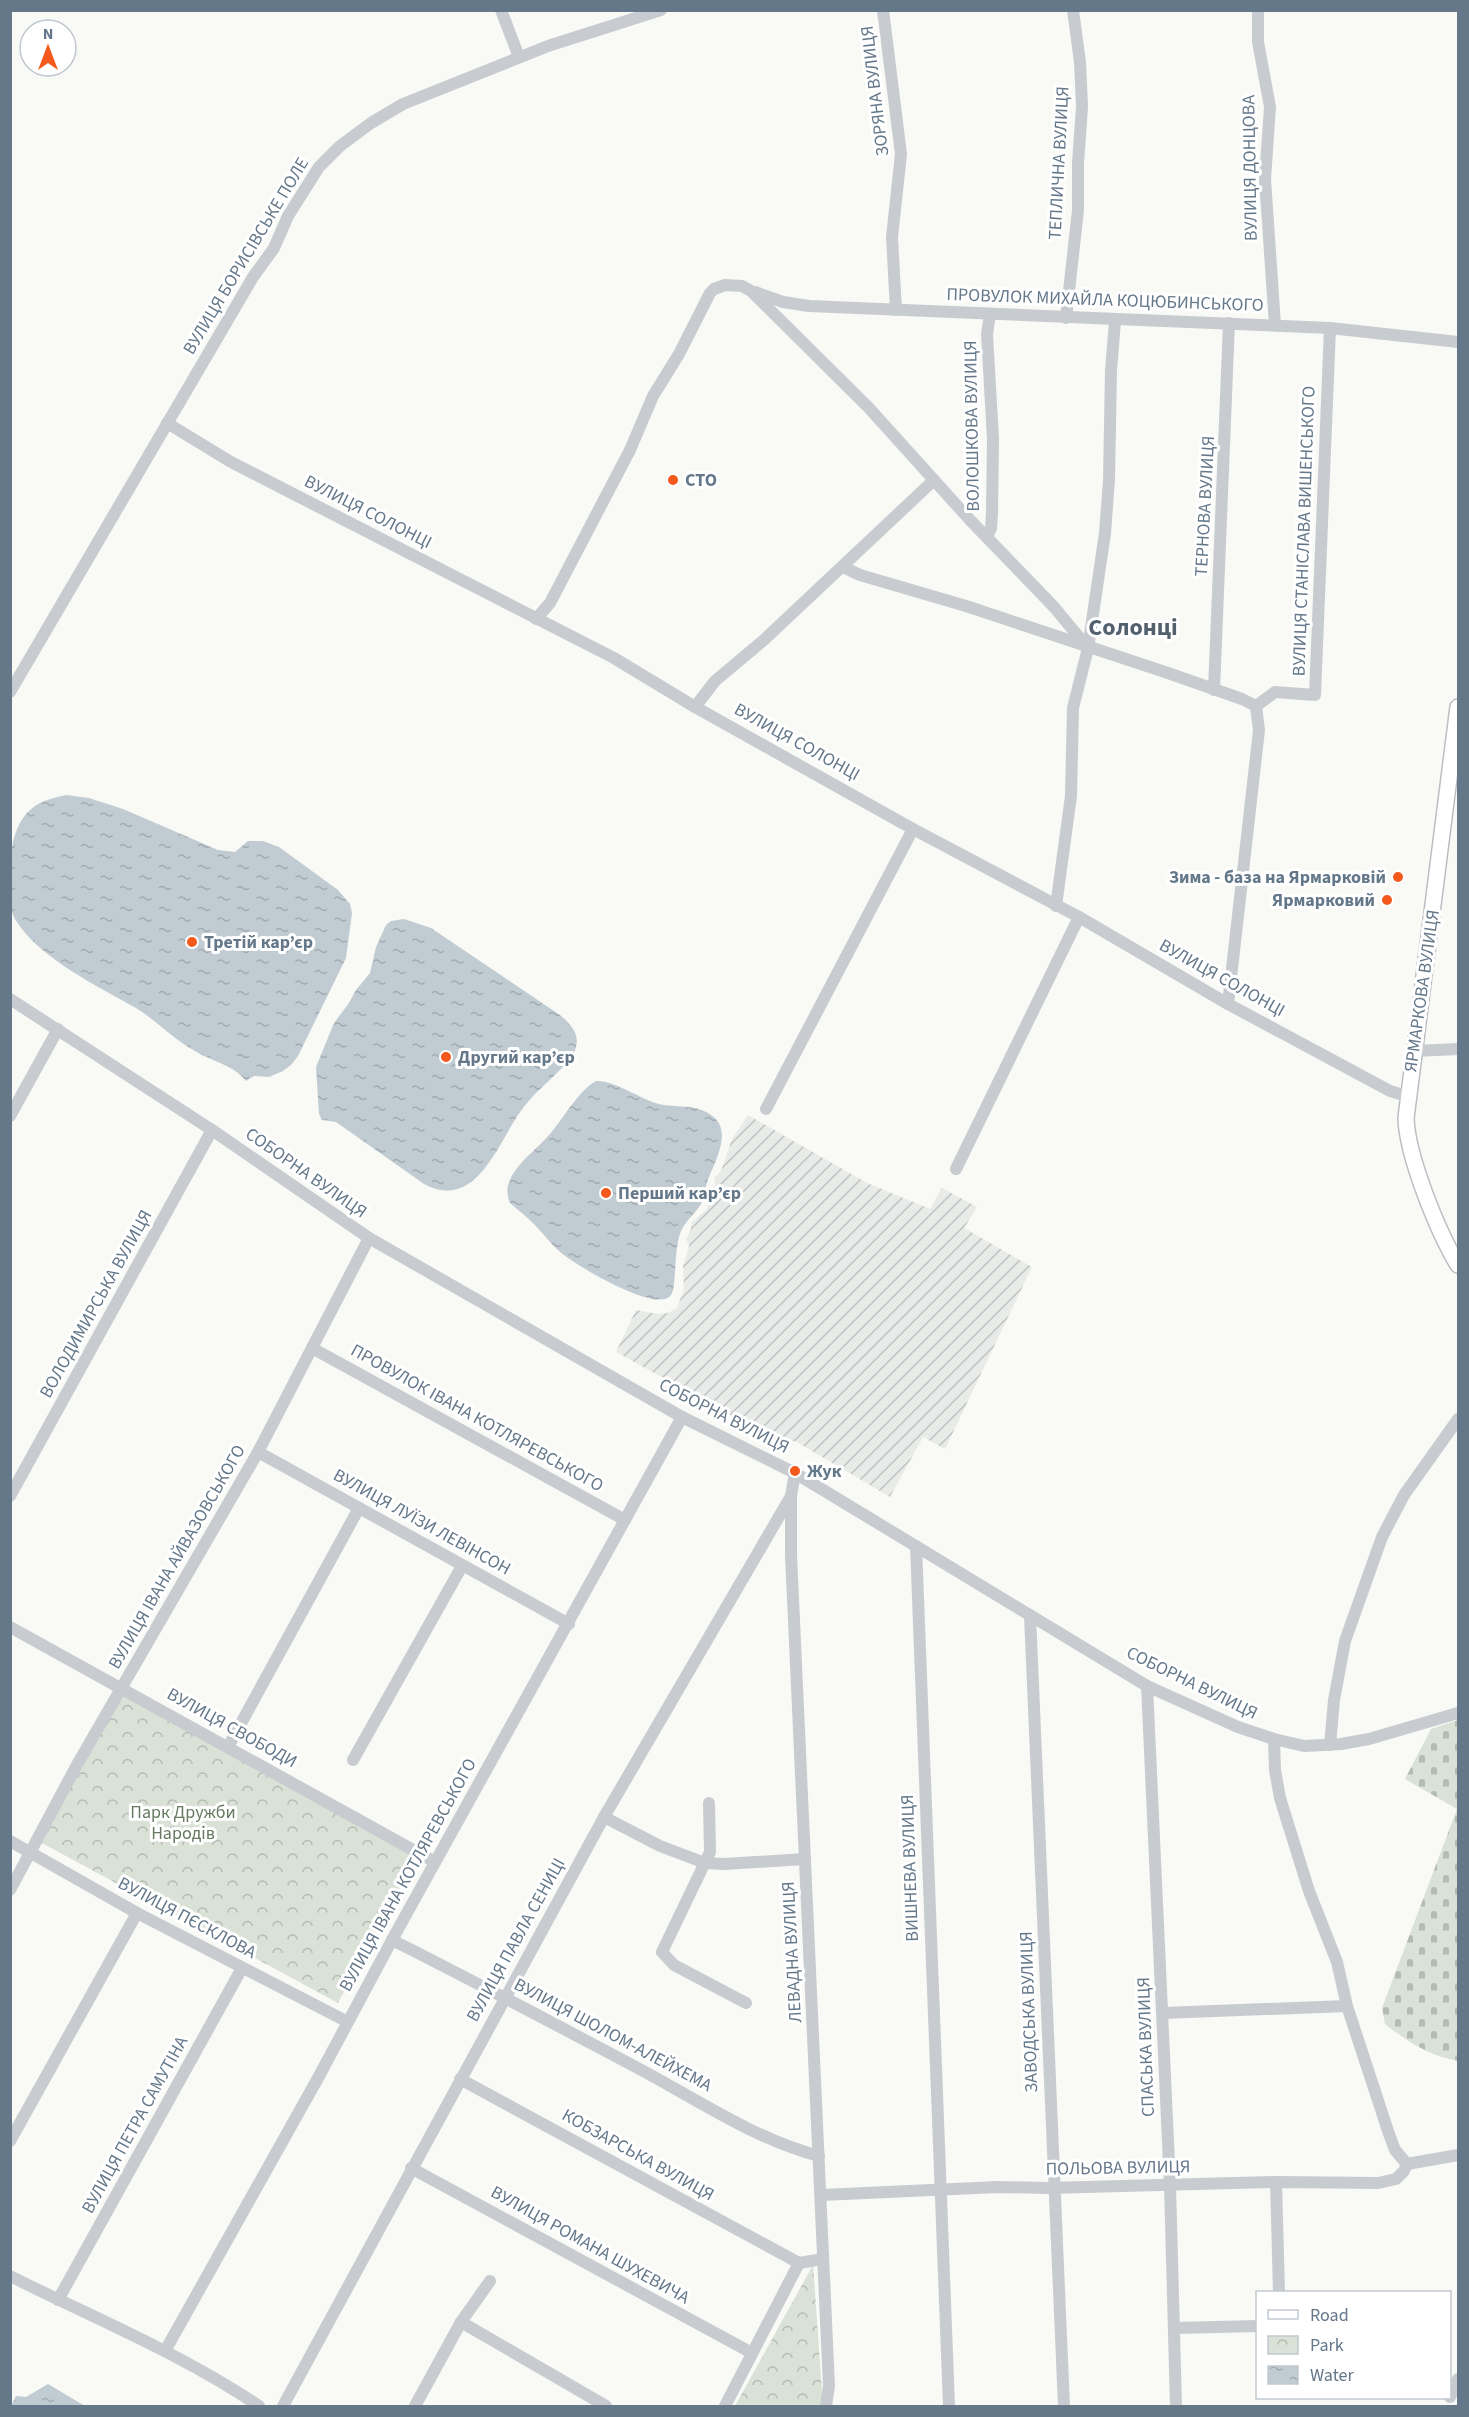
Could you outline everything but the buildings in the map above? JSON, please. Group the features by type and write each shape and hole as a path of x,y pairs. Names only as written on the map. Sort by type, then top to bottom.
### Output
{"main road":[{"name":"ЯРМАРКОВА ВУЛИЦЯ","path":"1458,707 1457,737 1407,1096 1406,1127 1408,1143 1439,1226 1458,1265"}],"street":[{"path":"501,10 519,57"},
{"name":"ВУЛИЦЯ БОРИСІВСЬКЕ ПОЛЕ","path":"10,692 253,278 274,248 297,200 328,156 353,135 387,112 569,38 661,10"},
{"name":"ЗОРЯНА ВУЛИЦЯ","path":"883,10 901,154 892,237 896,310"},
{"name":"ТЕПЛИЧНА ВУЛИЦЯ","path":"1066,318 1078,210 1082,107 1080,56 1073,10"},
{"name":"ВУЛИЦЯ ДОНЦОВА","path":"1258,10 1258,42 1270,107 1264,168 1275,325"},
{"name":"ПРОВУЛОК МИХАЙЛА КОЦЮБИНСЬКОГО","path":"536,618 550,603 630,450 653,396 679,354 707,299 714,289 725,285 742,286 783,302 809,306 1115,321 1330,328 1458,342"},
{"name":"ВОЛОШКОВА ВУЛИЦЯ","path":"751,291 835,374 1054,607 1088,648"},
{"name":"ВОЛОШКОВА ВУЛИЦЯ","path":"987,537 991,528 992,513 993,439 987,334 990,314"},
{"path":"1056,906 1071,796 1073,708 1088,648 1105,533 1109,480 1110,379 1115,321"},
{"name":"ТЕРНОВА ВУЛИЦЯ","path":"1214,690 1229,323"},
{"name":"ВУЛИЦЯ СТАНІСЛАВА ВИШЕНСЬКОГО","path":"1256,706 1275,692 1315,695 1330,328"},
{"name":"ВУЛИЦЯ СОЛОНЦІ","path":"167,423 231,462 623,663 695,707 1079,917 1228,1004 1390,1091 1407,1096"},
{"path":"695,707 715,681 753,650 934,480"},
{"path":"843,567 860,575 966,606 1256,706 1260,730 1228,1004"},
{"path":"766,1109 913,828"},
{"path":"956,1169 1079,917"},
{"name":"СОБОРНА ВУЛИЦЯ","path":"10,999 212,1130 369,1238 682,1417 795,1473 1148,1686 1238,1727 1274,1740 1304,1746 1330,1745 1381,1736 1458,1713"},
{"path":"10,1116 58,1029"},
{"path":"1414,1051 1458,1049"},
{"name":"ВОЛОДИМИРСЬКА ВУЛИЦЯ","path":"10,1496 212,1130"},
{"name":"ВУЛИЦЯ ІВАНА АЙВАЗОВСЬКОГО","path":"10,1890 68,1782 258,1452 369,1238"},
{"name":"ПРОВУЛОК ІВАНА КОТЛЯРЕВСЬКОГО","path":"312,1348 624,1520"},
{"name":"ВУЛИЦЯ ІВАНА КОТЛЯРЕВСЬКОГО","path":"165,2351 682,1417"},
{"path":"1330,1745 1334,1700 1347,1630 1382,1537 1404,1495 1458,1419"},
{"name":"ВУЛИЦЯ ЛУЇЗИ ЛЕВІНСОН","path":"258,1452 569,1624"},
{"path":"791,1496 795,1473"},
{"name":"ВУЛИЦЯ ПАВЛА СЕНИЦІ","path":"283,2406 604,1817 791,1496"},
{"name":"ЛЕВАДНА ВУЛИЦЯ","path":"791,1496 791,1555 829,2386 826,2406"},
{"path":"228,1747 359,1508"},
{"name":"ВИШНЕВА ВУЛИЦЯ","path":"916,1546 949,2406"},
{"path":"353,1760 462,1566"},
{"name":"ЗАВОДСЬКА ВУЛИЦЯ","path":"1030,1615 1064,2406"},
{"name":"ВУЛИЦЯ СВОБОДИ","path":"10,1627 435,1862"},
{"name":"СПАСЬКА ВУЛИЦЯ","path":"1148,1686 1170,2185 1176,2406"},
{"path":"1274,1740 1276,1780 1280,1798 1309,1892 1337,1962 1347,2006 1395,2150 1407,2164 1458,2155"},
{"path":"709,1803 711,1846 662,1952 674,1965 746,2003"},
{"path":"604,1817 660,1846 705,1863 805,1859"},
{"name":"ВУЛИЦЯ ПЄСКЛОВА","path":"10,1841 137,1913 348,2022"},
{"path":"10,2141 137,1913"},
{"name":"ВУЛИЦЯ ШОЛОМ-АЛЕЙХЕМА","path":"392,1940 505,1997 729,2118 789,2146 819,2156"},
{"name":"ВУЛИЦЯ ПЕТРА САМУТІНА","path":"58,2300 242,1968"},
{"path":"1163,2013 1347,2006"},
{"name":"КОБЗАРСЬКА ВУЛИЦЯ","path":"460,2079 799,2263"},
{"name":"ПОЛЬОВА ВУЛИЦЯ","path":"821,2195 1006,2187 1055,2188 1276,2182 1384,2183 1400,2176 1407,2164"},
{"name":"ВУЛИЦЯ РОМАНА ШУХЕВИЧА","path":"411,2168 752,2353"},
{"path":"1276,2182 1279,2291"},
{"path":"725,2406 799,2263 823,2259"},
{"path":"10,2276 165,2351 209,2374 259,2406"},
{"path":"415,2406 461,2322 490,2281"},
{"path":"461,2322 606,2406"},
{"path":"1175,2328 1256,2326"},
{"path":"1451,2393 1458,2379"}],"shaded area":[{"path":"748,1115 867,1183 930,1209 942,1188 977,1207 964,1228 1032,1267 945,1449 923,1437 890,1497 795,1441 782,1443 616,1352 636,1310 658,1314 668,1313 677,1308 684,1289 683,1266 689,1246 686,1239 691,1223 707,1209 710,1194 715,1185 714,1178 721,1171 732,1139"}],"green space":[{"name":"Парк Дружби Народів","path":"124,1692 419,1852 338,2003 40,1842"},
{"path":"1458,1720 1458,2061 1429,2052 1402,2037 1385,2024 1382,2008 1457,1809 1405,1779 1431,1729"},
{"path":"813,2265 823,2406 735,2406"}],"water":[{"name":"Третій кар’єр","path":"66,795 89,798 123,809 218,850 235,852 248,841 263,841 279,847 338,890 350,904 352,913 346,958 298,1056 291,1065 269,1077 254,1076 246,1081 229,1067 187,1046 136,1008 70,970 25,933 15,919 10,902 9,867 14,838 22,820 32,808 47,800"},
{"name":"Другий кар’єр","path":"404,919 431,928 560,1015 573,1028 577,1038 573,1055 528,1102 487,1165 475,1179 460,1188 444,1190 424,1184 336,1122 322,1120 319,1114 316,1067 334,1023 370,973 376,947 386,925 391,921"},
{"name":"Перший кар’єр","path":"596,1081 611,1083 659,1104 702,1110 716,1119 720,1126 722,1134 719,1152 701,1204 686,1222 679,1236 673,1291 671,1295 663,1299 650,1298 615,1285 567,1257 509,1200 508,1186 517,1168 550,1134 583,1091"},
{"path":"48,2384 85,2406 11,2406 16,2396 26,2397"}],"place":[{"name":"СТО","path":"673,480"},
{"name":"Зима - база на Ярмарковій","path":"1398,877"},
{"name":"Ярмарковий","path":"1387,900"},
{"name":"Третій кар’єр","path":"192,942"},
{"name":"Другий кар’єр","path":"446,1057"},
{"name":"Перший кар’єр","path":"606,1193"},
{"name":"Жук","path":"795,1471"}],"district":[{"name":"Солонці","path":"1133,627"}]}
